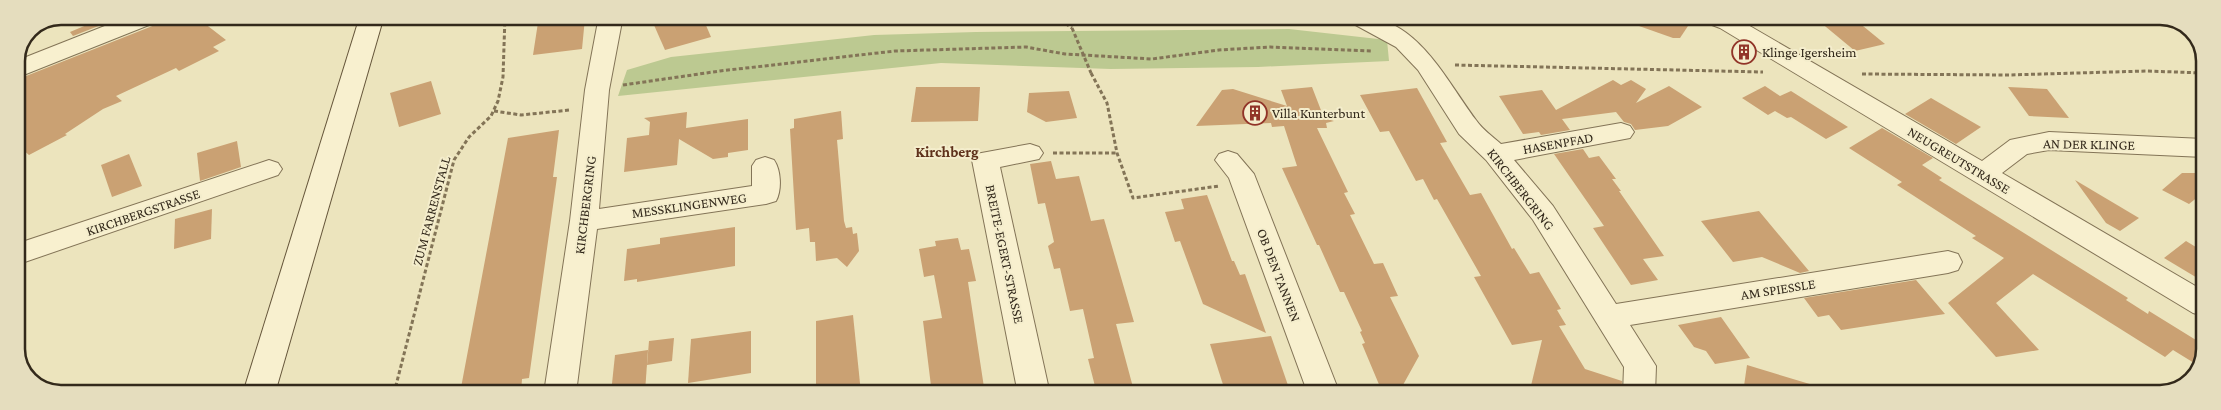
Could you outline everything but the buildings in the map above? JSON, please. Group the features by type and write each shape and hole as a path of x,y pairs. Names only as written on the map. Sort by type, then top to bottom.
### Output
{"street":[{"path":"25,66 128,25"},
{"path":"261,385 369,25"},
{"name":"KIRCHBERGRING","path":"561,385 584,221 596,99 609,25"},
{"name":"KIRCHBERGRING","path":"1374,25 1404,42 1421,59 1468,128 1495,154 1543,213 1640,366 1639,385"},
{"name":"NEUGREUTSTRASSE","path":"1731,25 2196,301"},
{"name":"HASENPFAD","path":"1495,154 1621,132"},
{"name":"AN DER KLINGE","path":"1983,174 2019,146 2050,141 2196,148"},
{"name":"BREITE-EGERT-STRASSE","path":"1030,153 985,160 1032,385"},
{"name":"MESSKLINGENWEG","path":"584,221 766,194 765,166"},
{"name":"KIRCHBERGSTRASSE","path":"25,252 269,169"},
{"name":"OB DEN TANNEN","path":"1236,171 1320,385"},
{"name":"AM SPIESSLE","path":"1608,317 1948,262"}],"path":[{"name":"ZUM FARRENSTALL","path":"396,385 454,160 467,139 494,111 504,74 502,49 504,25"},
{"path":"1068,25 1072,28 1091,72 1103,88 1110,110 1117,153 1134,198 1236,171"},
{"path":"494,111 521,115 720,70 895,51 1026,47 1065,54 1152,59 1219,50 1270,48 1421,59 1766,72"},
{"path":"1814,74 2008,74 2147,70 2196,73"},
{"path":"1030,153 1117,153"}],"green space":[{"path":"1289,29 1387,40 1389,61 1258,67 1111,69 941,63 618,96 627,70 671,57 874,35 976,32"}],"place":[{"name":"Klinge Igersheim","path":"1744,52"},
{"name":"Villa Kunterbunt","path":"1255,113"}],"district":[{"name":"Kirchberg","path":"947,152"}]}
